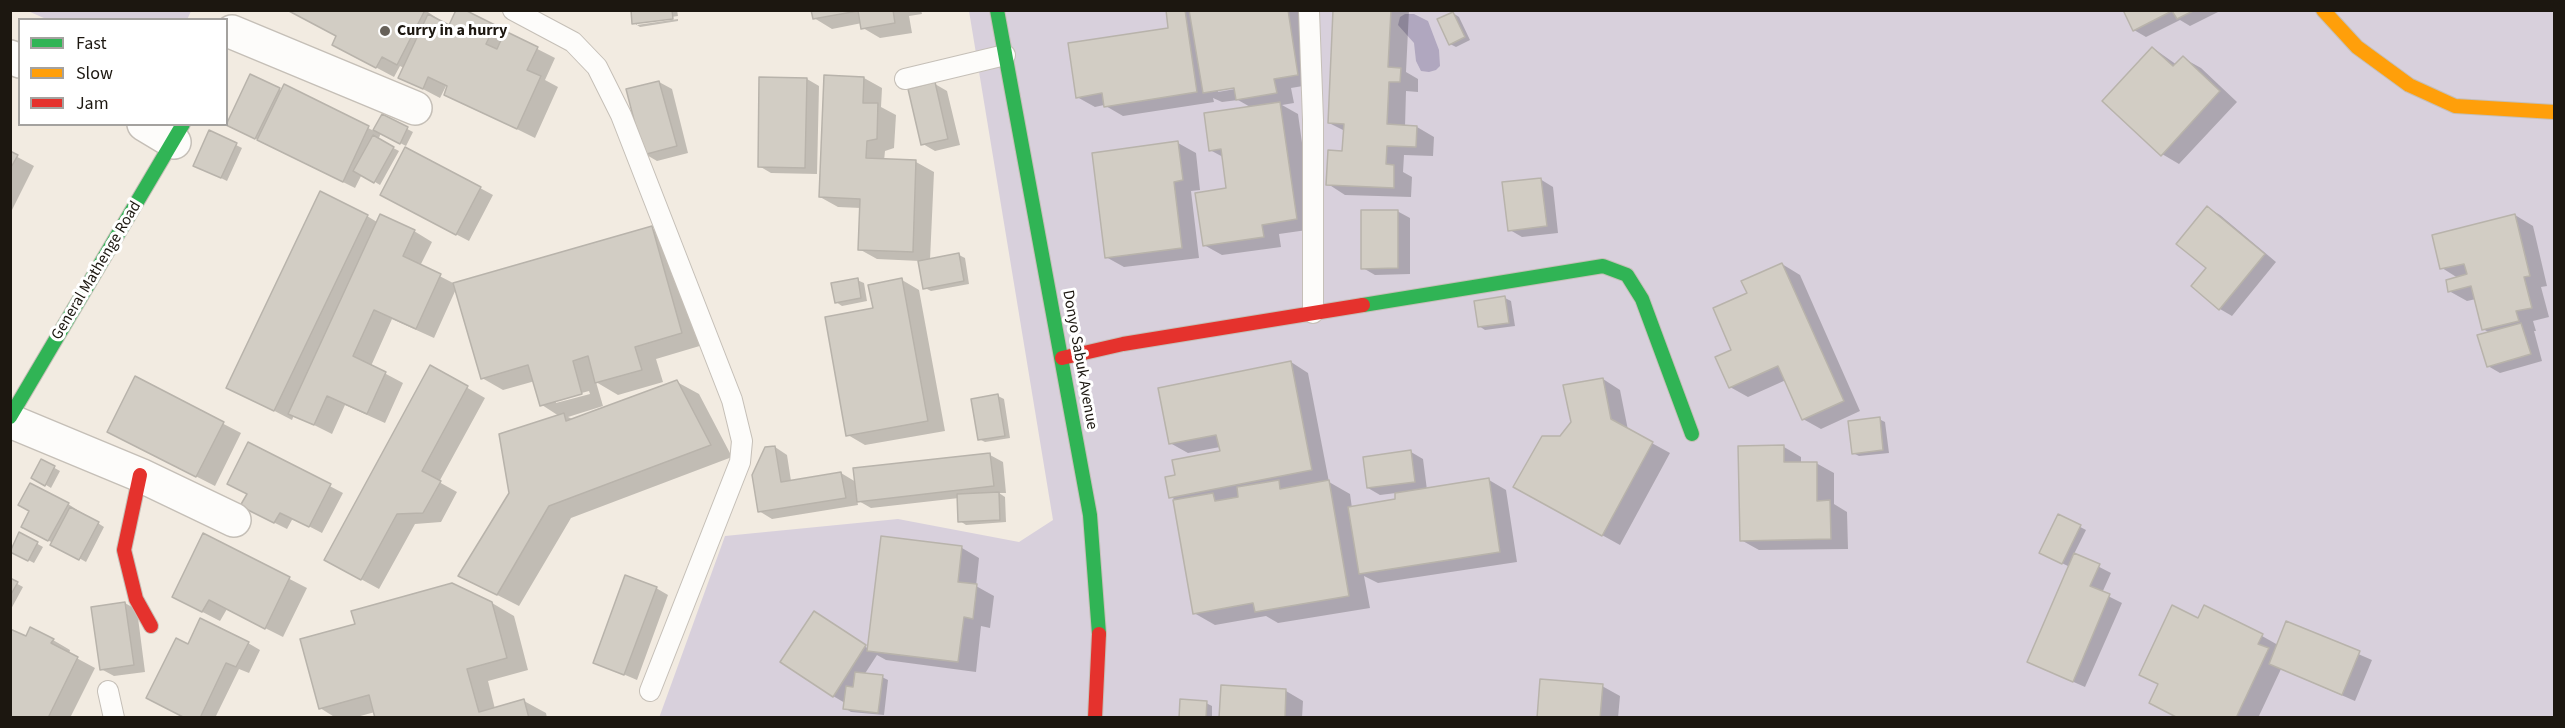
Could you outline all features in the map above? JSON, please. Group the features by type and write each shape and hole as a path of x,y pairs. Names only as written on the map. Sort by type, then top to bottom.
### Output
{"street":[{"name":"Donyo Sabuk Avenue","path":"997,10 1090,515 1100,621 1095,717"},
{"path":"2323,10 2356,47 2409,85 2455,106 2554,112"},
{"path":"234,28 415,108"},
{"path":"152,126 178,133"},
{"name":"General Mathenge Road","path":"10,419 178,133"},
{"path":"1062,358 1123,344 1603,266 1627,275 1642,299 1692,434"},
{"path":"10,419 140,475 234,520"},
{"path":"140,475 124,550 136,599 152,626"}],"lane":[{"path":"513,10 573,42 597,67 626,126 732,400 742,441 740,462 650,691"},
{"path":"1309,11 1313,165 1312,313"},
{"path":"905,79 1005,55"},
{"path":"108,691 114,717"}],"shaded area":[{"path":"28,11 191,11 188,18 44,18"},
{"path":"969,11 2554,11 2554,717 659,718 725,536 898,519 1019,542 1053,520"},
{"path":"1405,14 1414,14 1428,21 1439,50 1440,66 1436,70 1421,71 1416,61 1414,43 1398,25 1400,17"}],"building":[{"path":"287,10 425,10 397,65 382,57 376,68 332,45 336,36"},
{"path":"456,10 465,10 495,25 486,44 497,49 505,31 538,47 527,70 541,76 517,129 444,95 447,86 428,77 423,89 398,78 428,14 449,25"},
{"path":"631,10 672,10 673,19 632,24"},
{"path":"811,10 893,10 895,23 861,29 858,11 813,19"},
{"path":"1166,10 1185,10 1197,92 1104,107 1102,93 1076,98 1068,43 1168,28"},
{"path":"1189,10 1288,10 1298,75 1274,79 1277,93 1236,100 1234,88 1203,93"},
{"path":"1333,10 1391,10 1388,67 1401,68 1400,82 1389,82 1387,124 1417,126 1416,147 1387,146 1386,164 1394,165 1394,188 1326,185 1328,150 1342,151 1344,124 1328,123"},
{"path":"2123,10 2195,10 2177,19 2172,11 2133,31"},
{"path":"1453,12 1465,37 1449,45 1437,19"},
{"path":"2152,47 2173,66 2183,56 2220,91 2161,156 2102,101"},
{"path":"250,74 280,88 255,139 228,126 228,121"},
{"path":"824,75 864,77 863,103 878,103 877,139 867,141 866,158 916,160 913,252 858,250 860,199 819,197"},
{"path":"759,77 807,78 805,168 758,167"},
{"path":"659,81 677,146 643,155 626,89"},
{"path":"935,82 948,139 921,145 908,89"},
{"path":"284,84 369,126 343,182 257,140"},
{"path":"1280,102 1297,219 1262,225 1264,237 1203,246 1195,193 1226,188 1221,149 1209,151 1204,113"},
{"path":"382,114 408,127 400,144 373,130"},
{"path":"209,130 237,143 221,178 193,166"},
{"path":"373,135 394,147 374,183 353,171"},
{"path":"1178,141 1183,180 1174,182 1182,248 1105,258 1092,153"},
{"path":"405,147 481,187 456,235 380,195"},
{"path":"10,151 18,155 10,169"},
{"path":"1541,178 1547,226 1508,231 1502,182"},
{"path":"320,191 368,215 274,411 226,388"},
{"path":"2207,206 2265,254 2219,310 2191,286 2206,268 2176,244"},
{"path":"1361,210 1398,210 1398,268 1361,269"},
{"path":"380,214 415,230 403,256 441,274 416,329 374,310 353,356 386,372 367,414 327,396 314,425 288,414"},
{"path":"2515,214 2530,276 2524,277 2532,308 2516,311 2519,321 2482,330 2471,286 2448,292 2446,280 2467,274 2464,264 2440,269 2432,235"},
{"path":"652,226 682,333 635,347 642,370 595,383 588,356 573,361 582,394 540,406 528,365 481,379 453,283"},
{"path":"959,253 964,281 923,289 918,261"},
{"path":"1782,263 1844,401 1802,420 1778,366 1729,388 1715,357 1731,350 1713,308 1747,293 1741,281"},
{"path":"858,278 861,298 835,303 831,283"},
{"path":"902,278 928,421 846,436 825,317 873,308 868,285"},
{"path":"1505,296 1509,323 1478,327 1474,301"},
{"path":"2521,323 2531,354 2487,367 2477,335"},
{"path":"1291,361 1312,470 1169,498 1165,477 1175,475 1172,460 1220,451 1216,435 1169,444 1158,388"},
{"path":"430,365 468,386 422,471 441,481 423,513 397,514 361,580 324,560"},
{"path":"135,376 224,422 196,477 107,432"},
{"path":"1603,378 1611,419 1653,442 1602,536 1513,487 1542,436 1560,436 1571,422 1563,385"},
{"path":"677,380 711,445 549,506 497,595 458,576 509,493 499,434 564,413 566,421"},
{"path":"998,394 1005,436 978,440 971,399"},
{"path":"1880,417 1883,450 1852,454 1848,421"},
{"path":"248,442 331,484 309,527 280,513 274,523 240,506 247,494 227,484"},
{"path":"1784,445 1784,462 1817,462 1817,501 1830,500 1831,539 1740,541 1738,446"},
{"path":"775,446 781,482 841,472 846,498 758,512 752,475 765,447"},
{"path":"1411,450 1415,482 1367,488 1363,457"},
{"path":"990,453 994,486 857,502 853,468"},
{"path":"41,459 55,466 45,486 31,478"},
{"path":"1489,478 1500,552 1359,574 1348,507 1395,499 1395,493"},
{"path":"1279,480 1280,489 1329,480 1349,596 1255,612 1253,603 1193,614 1173,500 1213,493 1215,501 1238,497 1237,487"},
{"path":"30,483 69,503 48,541 21,527 29,511 18,505"},
{"path":"999,492 1000,520 958,522 957,494"},
{"path":"70,507 99,522 79,560 50,545"},
{"path":"2058,514 2081,525 2062,564 2039,553"},
{"path":"19,532 38,542 28,561 10,552"},
{"path":"203,533 290,577 265,629 209,600 202,612 172,597"},
{"path":"881,536 962,546 958,582 977,584 973,619 964,617 958,662 867,651"},
{"path":"2074,553 2100,564 2090,586 2110,594 2073,682 2027,662"},
{"path":"625,575 657,587 624,675 593,663"},
{"path":"10,578 18,582 10,596"},
{"path":"452,583 492,602 507,658 467,669 479,712 524,699 529,718 375,718 369,695 319,709 300,639 355,624 351,611"},
{"path":"125,602 134,665 100,670 91,607"},
{"path":"2172,605 2198,618 2204,605 2263,634 2258,644 2269,648 2236,718 2178,718 2149,703 2158,684 2139,675"},
{"path":"814,611 866,645 833,697 780,662"},
{"path":"200,618 249,642 236,667 226,663 200,718 185,718 146,698 176,638 188,644"},
{"path":"2286,621 2360,651 2342,695 2269,664"},
{"path":"30,627 54,639 51,643 78,657 48,718 10,718 10,629 26,636"},
{"path":"855,672 883,675 878,713 843,709 846,686 853,687"},
{"path":"1540,679 1603,684 1600,718 1537,718"},
{"path":"1221,685 1286,689 1285,718 1219,718"},
{"path":"1180,699 1207,701 1206,718 1179,718"}],"traffic: fast":[{"path":"997,10 1090,515 1099,634"},
{"path":"10,417 182,126"},
{"path":"1363,305 1603,266 1627,275 1642,299 1692,434"}],"traffic: slow":[{"path":"2323,10 2357,47 2409,85 2455,106 2554,112"}],"traffic: jam":[{"path":"1062,358 1123,344 1363,305"},
{"path":"140,475 124,550 136,599 151,626"},
{"path":"1095,718 1099,634"}],"place":[{"name":"Curry in a hurry","path":"385,31"}]}
